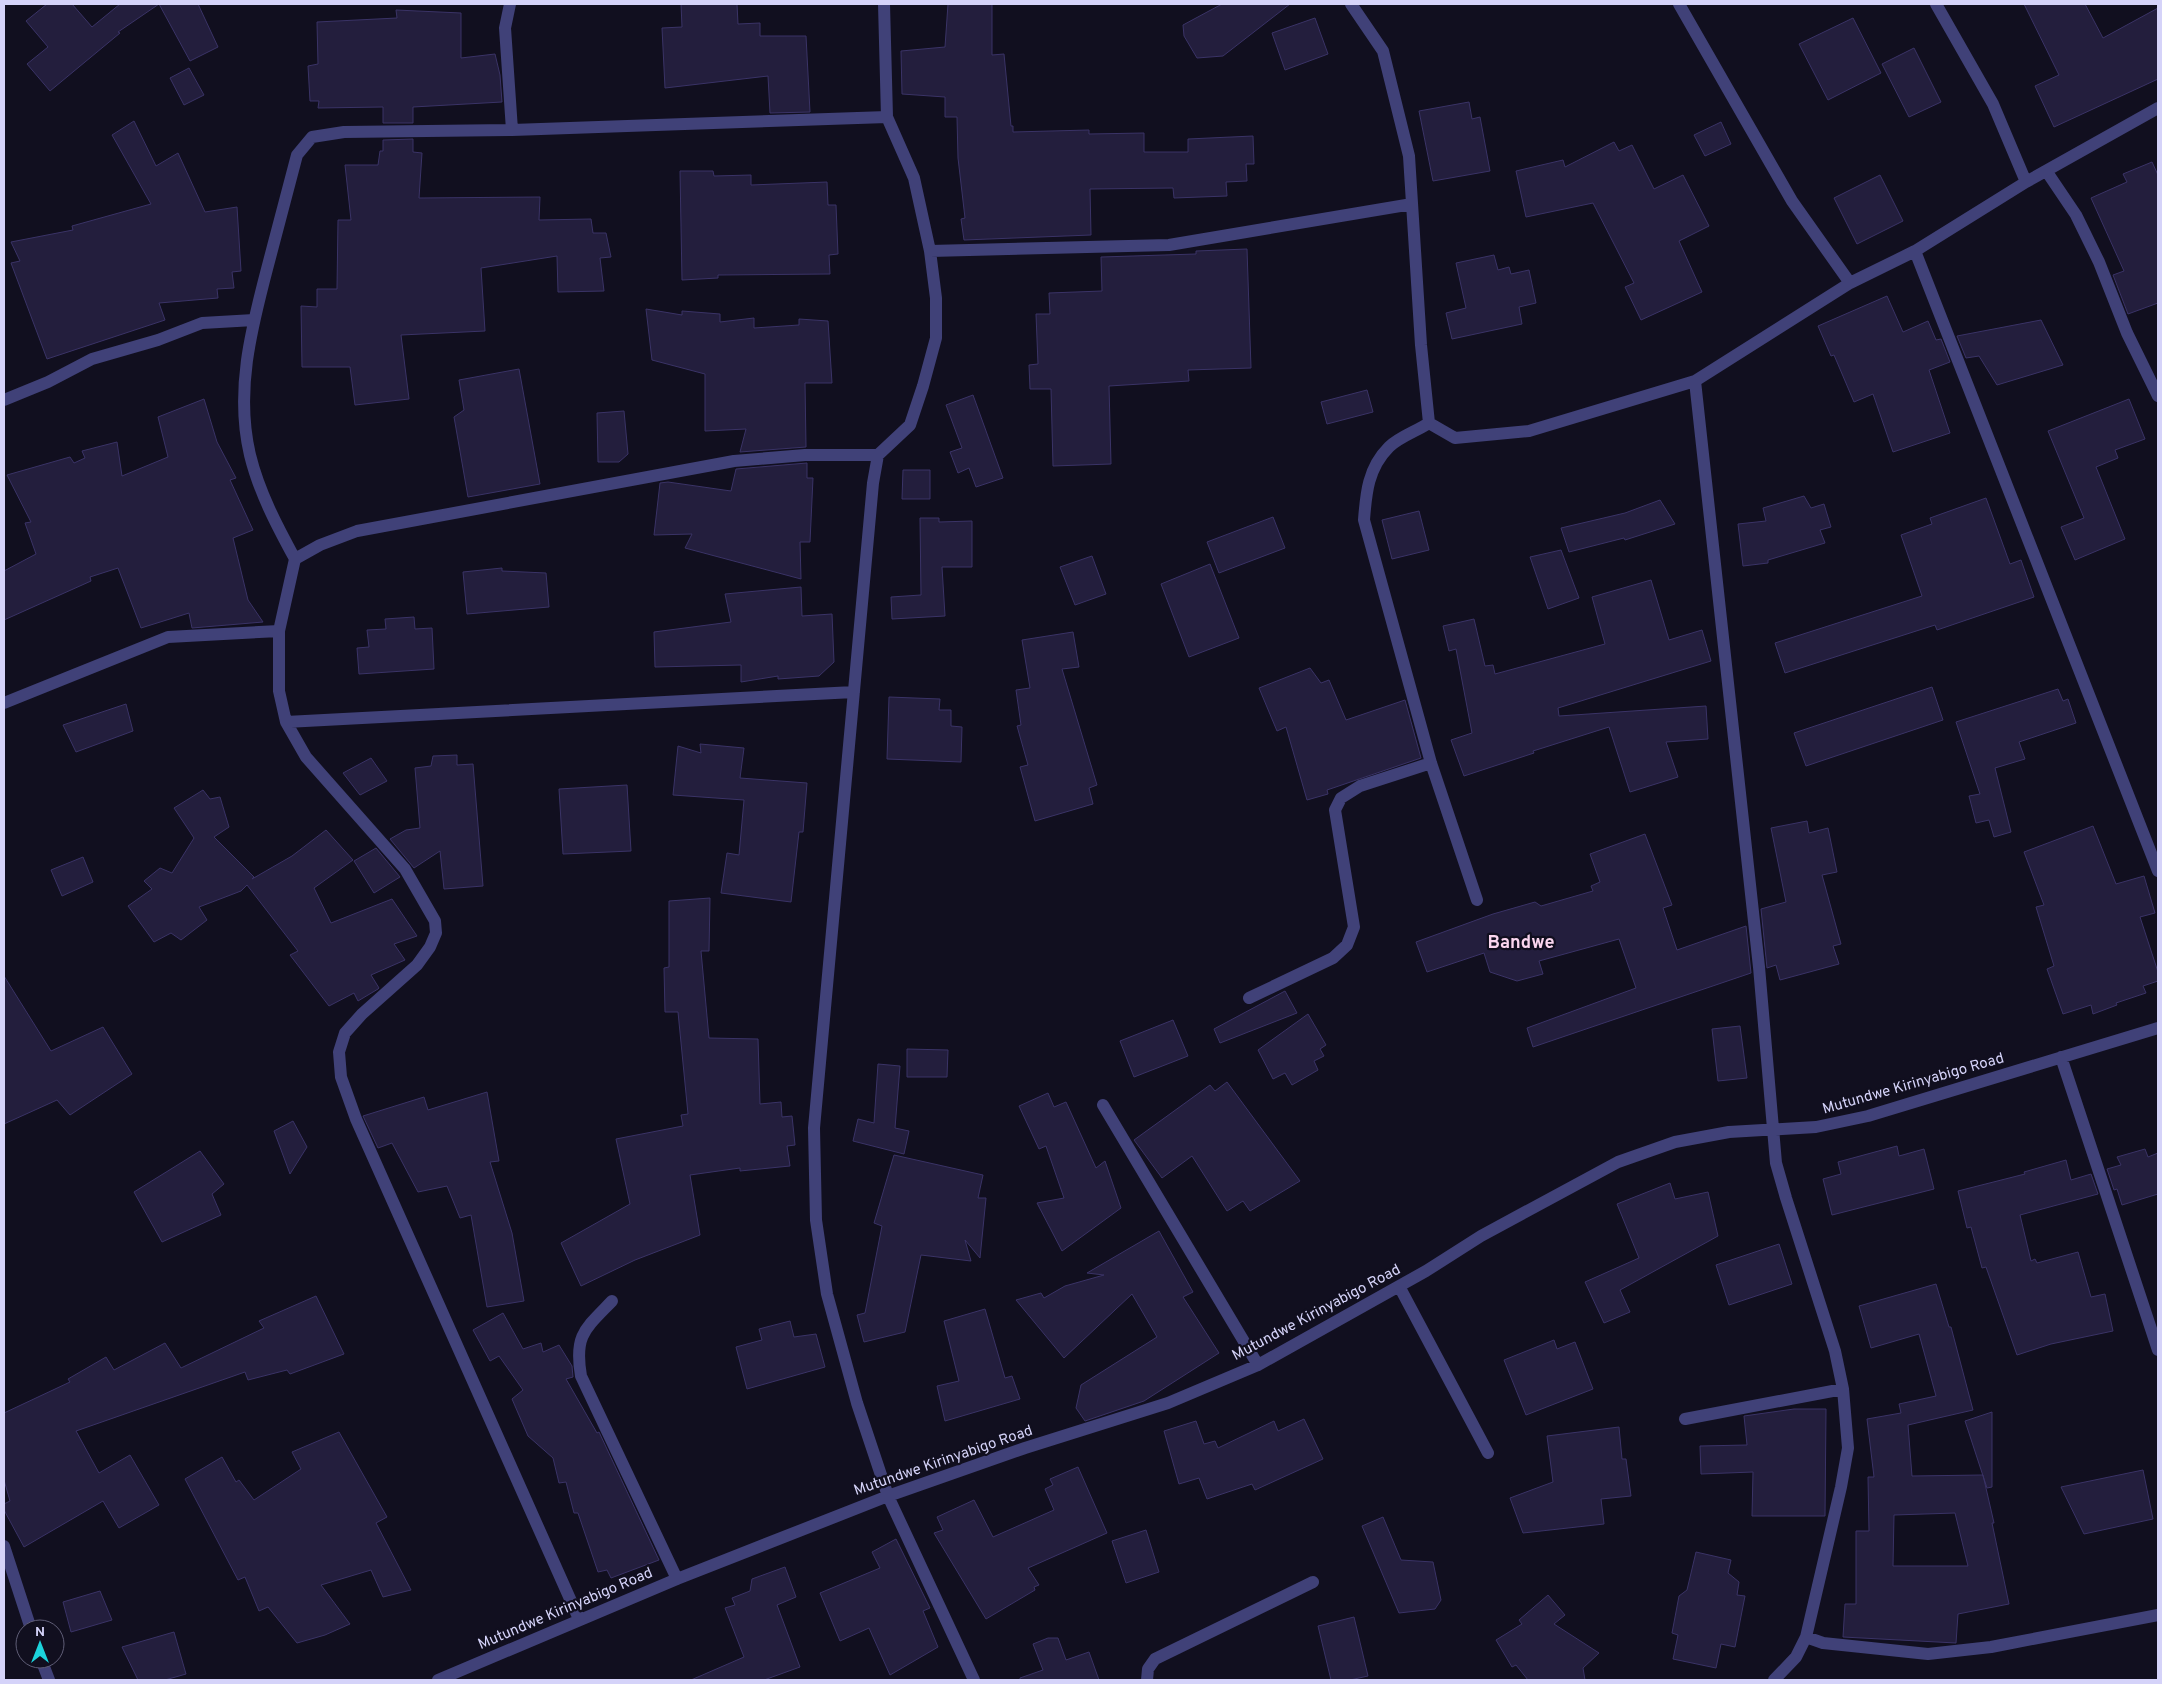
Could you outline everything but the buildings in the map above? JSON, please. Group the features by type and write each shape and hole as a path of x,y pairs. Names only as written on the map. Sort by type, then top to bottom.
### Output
{"street":[{"path":"510,4 505,28 512,130"},
{"path":"884,4 887,117 914,178 930,251 936,298 936,338 910,425 878,455 873,483 839,876 823,1021 814,1128 816,1220 827,1294 857,1403 888,1496 974,1680"},
{"path":"1351,4 1383,51 1409,156 1421,345 1430,423"},
{"path":"1679,4 1792,201 1850,283"},
{"path":"1936,4 1993,104 2026,182"},
{"path":"1430,423 1455,438 1529,432 1695,381 1850,283 1915,251 2026,182 2047,172 2158,108"},
{"path":"579,1619 360,1128 340,1076 339,1052 345,1033 362,1014 417,965 430,947 436,934 435,921 405,869 306,757 286,722 278,691 278,631 295,559 271,514 250,455 244,410 246,362 254,320 297,155 312,137 344,132 512,130 887,117"},
{"path":"2047,172 2076,215 2091,246 2126,334 2158,396"},
{"path":"930,251 1169,245 1412,204"},
{"path":"1915,251 2158,870"},
{"path":"4,400 48,382 92,359 158,340 202,322 254,320"},
{"path":"1695,381 1754,918 1776,1163 1835,1351 1843,1389 1848,1448 1841,1487 1806,1637 1796,1657 1774,1680"},
{"path":"1430,423 1389,446 1373,467 1366,493 1364,520 1431,764 1477,900"},
{"path":"295,559 320,545 357,531 734,461 805,455 878,455"},
{"path":"4,703 168,636 278,631"},
{"path":"286,722 854,692"},
{"path":"1249,998 1333,958 1347,945 1354,927 1335,810 1341,798 1360,786 1431,764"},
{"name":"Mutundwe Kirinyabigo Road","path":"438,1680 677,1578 888,1496 1025,1448 1168,1403 1258,1365 1400,1286 1481,1236 1618,1162 1674,1142 1729,1132 1816,1127 1868,1116 2158,1028"},
{"path":"2061,1057 2158,1350"},
{"path":"1103,1105 1258,1365"},
{"path":"1400,1286 1488,1453"},
{"path":"612,1300 584,1330 578,1356 581,1376 677,1578"},
{"path":"1684,1419 1843,1389"},
{"path":"4,1546 28,1619"},
{"path":"1147,1680 1148,1669 1155,1658 1313,1582"},
{"path":"1806,1637 1823,1643 1928,1654 1991,1647 2158,1615"}],"district":[{"name":"Bandwe","path":"1521,942"}]}
